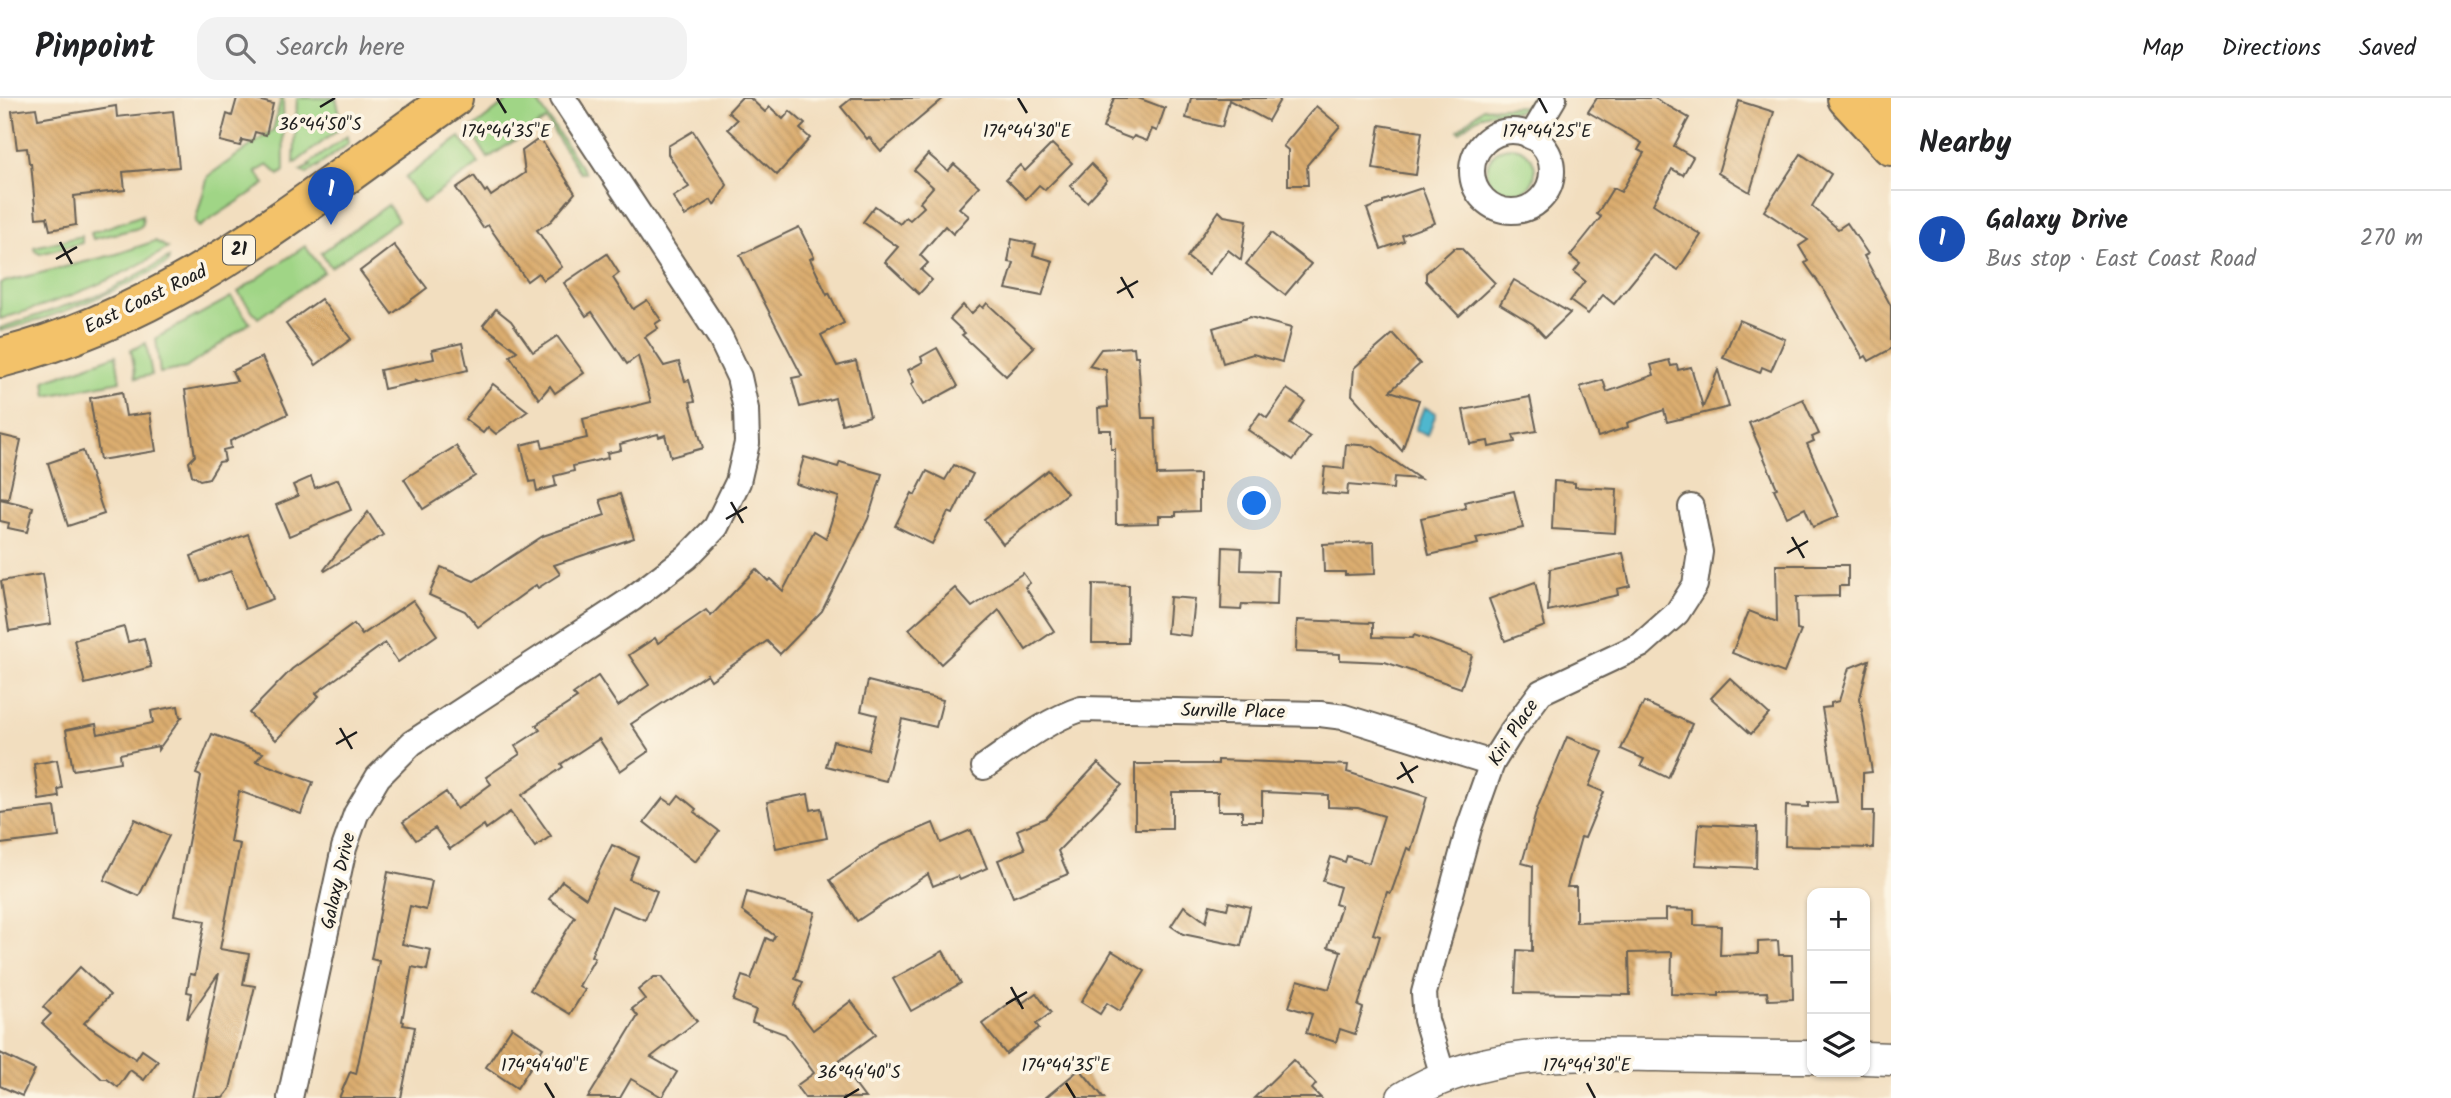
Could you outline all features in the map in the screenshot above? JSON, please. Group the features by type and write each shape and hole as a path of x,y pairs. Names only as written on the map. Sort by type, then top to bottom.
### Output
{"main road":[{"name":"East Coast Road","path":"0,359 119,318 205,272 289,216 453,98"},
{"path":"1847,98 1891,146"}],"street":[{"name":"Galaxy Drive","path":"290,1098 344,848 356,814 378,777 412,743 632,599 687,557 716,527 738,482 747,443 746,409 739,377 720,337 564,98"},
{"path":"1531,136 1554,98"},
{"name":"Kiri Place","path":"1443,1076 1426,1020 1424,993 1469,828 1492,763 1541,692 1641,645 1677,614 1695,585 1700,552 1691,507"},
{"name":"Surville Place","path":"984,767 1039,728 1081,709 1332,715 1492,763"},
{"path":"1403,1098 1443,1076 1493,1062 1565,1054 1807,1057"},
{"path":"1870,1058 1891,1059"}],"green space":[{"path":"281,98 284,171 279,175 268,165 256,172 265,184 199,227 195,222 208,176 273,130"},
{"path":"297,98 336,98 343,126 294,164"},
{"path":"511,98 535,98 585,173 580,173 546,120 488,158 470,130"},
{"path":"1529,100 1530,103 1521,110 1489,113 1460,132 1458,130 1483,108 1524,106"},
{"path":"347,136 348,144 307,174 300,171 311,166 309,164"},
{"path":"460,137 479,164 423,203 405,178"},
{"path":"1511,147 1528,154 1535,171 1528,188 1511,195 1494,188 1487,171 1494,154"},
{"path":"388,205 398,220 331,267 321,253"},
{"path":"142,215 143,224 139,228 93,239 91,233"},
{"path":"82,236 82,243 40,254 35,251 34,247"},
{"path":"155,241 168,248 87,290 0,319 0,283 117,254"},
{"path":"305,246 324,272 258,318 238,292"},
{"path":"169,258 168,263 107,294 65,311 0,331 0,328 104,293"},
{"path":"231,297 250,323 186,368 160,373 156,338"},
{"path":"146,343 152,375 136,378 131,350"},
{"path":"116,355 120,381 47,396 45,381"}],"water":[{"path":"1424,407 1436,413 1428,435 1415,430"}],"building":[{"path":"237,98 273,104 266,135 255,132 252,142 242,140 240,146 220,141 227,114 232,116"},
{"path":"741,98 750,98 765,112 770,107 783,119 790,111 805,124 800,129 810,138 777,175 728,129 737,120 728,112"},
{"path":"852,98 944,98 881,151 869,137 867,139 841,107"},
{"path":"1114,98 1138,98 1165,108 1157,131 1152,129 1147,141 1134,136 1132,139 1103,128"},
{"path":"1191,98 1281,98 1268,121 1229,100 1222,127 1186,118"},
{"path":"1597,98 1654,98 1689,118 1674,146 1693,157 1683,175 1672,169 1653,204 1701,235 1678,270 1654,255 1614,304 1603,295 1588,314 1570,301 1585,281 1574,272 1580,264 1570,256 1601,217 1597,214 1613,188 1621,192 1644,153 1638,150 1642,143 1588,112"},
{"path":"1739,101 1774,112 1750,192 1718,173"},
{"path":"116,106 117,117 173,111 179,167 123,172 125,190 74,196 76,225 50,230 47,217 36,218 31,163 27,148 17,149 12,111 36,108 38,119"},
{"path":"1316,106 1340,126 1307,165 1308,185 1288,185 1288,150 1283,146"},
{"path":"1380,125 1422,132 1416,175 1373,169"},
{"path":"693,131 727,185 714,205 711,200 685,216 673,197 689,187 668,154 668,146"},
{"path":"540,138 575,193 551,221 537,230 562,267 543,280 538,273 527,281 488,225 483,228 456,188 474,176 491,196 525,173 522,151"},
{"path":"1052,144 1072,163 1045,190 1039,185 1026,199 1006,179 1020,165 1025,171"},
{"path":"928,154 948,171 954,164 979,186 959,208 969,216 953,234 945,226 920,255 928,263 921,270 932,280 919,294 885,262 898,247 863,222 875,206 900,224 906,217 910,220 924,207 920,202 933,187 914,170"},
{"path":"1801,154 1831,174 1812,206 1838,229 1847,223 1868,254 1864,256 1891,306 1891,349 1869,361 1866,356 1863,358 1826,293 1805,263 1808,261 1799,246 1808,240 1764,211"},
{"path":"1091,164 1107,180 1087,202 1070,186"},
{"path":"1422,188 1435,223 1402,235 1404,241 1381,249 1367,209"},
{"path":"1219,211 1224,216 1247,220 1241,260 1228,250 1209,274 1187,257"},
{"path":"799,227 814,257 810,259 844,323 821,335 837,366 856,361 870,416 842,424 835,398 800,407 792,378 802,376 740,255"},
{"path":"1271,233 1311,264 1285,295 1246,264"},
{"path":"1012,239 1036,244 1033,255 1053,261 1042,296 1006,289 1014,263 1008,262"},
{"path":"394,245 427,288 392,314 360,271"},
{"path":"1454,248 1461,248 1495,283 1459,316 1426,281 1426,273"},
{"path":"607,254 619,273 613,278 633,309 647,300 661,320 655,324 658,328 645,337 664,366 679,362 685,381 689,380 695,401 690,402 703,448 671,457 665,435 659,437 658,434 620,444 621,450 607,453 608,458 573,466 574,471 554,476 556,486 537,491 535,481 530,482 521,445 541,440 543,448 587,438 583,419 651,402 638,356 627,364 592,312 586,316 564,283"},
{"path":"1514,280 1570,313 1545,337 1533,324 1500,304"},
{"path":"321,299 351,339 316,365 286,324"},
{"path":"987,303 1034,347 1006,376 962,335 965,333 950,319 963,305 971,314 980,305 983,308"},
{"path":"496,309 511,321 533,352 557,336 584,373 555,393 550,386 539,399 510,356 517,351 483,325"},
{"path":"1250,317 1291,328 1282,362 1253,354 1223,363 1213,328"},
{"path":"1739,320 1785,339 1771,371 1762,367 1760,373 1723,358"},
{"path":"1393,334 1420,364 1390,391 1419,400 1402,451 1352,395 1354,368"},
{"path":"462,343 468,370 418,382 414,379 416,382 384,389 380,370 434,359 432,350"},
{"path":"1134,347 1135,356 1138,356 1142,418 1155,418 1157,475 1199,474 1199,511 1176,512 1176,516 1159,516 1159,523 1116,524 1115,449 1111,449 1111,430 1099,430 1098,408 1108,407 1106,370 1089,366 1101,349"},
{"path":"937,348 958,386 923,405 911,384 914,382 908,370 923,362 921,357"},
{"path":"262,357 288,414 230,441 231,448 223,450 225,461 219,462 209,478 200,480 192,475 189,462 195,456 185,390 237,381 232,371"},
{"path":"1669,360 1671,366 1677,365 1678,370 1691,367 1703,407 1718,370 1729,407 1667,422 1664,410 1627,423 1628,427 1598,437 1580,387 1603,380 1607,392 1654,375 1651,365"},
{"path":"493,384 528,411 496,434 488,427 483,433 465,419"},
{"path":"1287,389 1305,401 1290,424 1310,437 1293,460 1248,430 1260,413 1267,418"},
{"path":"122,392 126,416 150,413 156,451 100,460 90,398"},
{"path":"1530,397 1537,431 1513,435 1515,442 1489,447 1488,441 1470,444 1463,410"},
{"path":"1803,399 1819,434 1812,437 1814,441 1807,444 1839,516 1813,527 1805,508 1787,517 1749,423"},
{"path":"0,435 21,440 8,499 0,498"},
{"path":"1346,444 1372,446 1420,479 1394,477 1393,489 1348,485 1347,495 1322,493 1325,467 1344,469"},
{"path":"456,446 475,476 423,509 404,479"},
{"path":"83,451 104,514 68,526 48,463"},
{"path":"804,457 838,467 840,462 882,474 868,519 822,611 780,654 767,641 711,680 707,674 631,724 649,751 620,771 599,739 561,764 563,767 522,795 551,836 535,847 510,812 486,829 484,825 450,849 435,828 416,840 403,822 446,792 457,809 491,784 486,777 520,754 515,746 540,730 536,725 577,698 573,694 598,676 618,706 649,685 629,655 655,638 658,643 706,610 711,616 756,569 783,591 814,531 826,538 839,497 796,484"},
{"path":"954,465 973,474 953,514 948,512 932,544 895,526 927,471 945,480"},
{"path":"1048,470 1067,493 1003,544 984,519"},
{"path":"311,477 315,488 338,479 351,510 289,536 276,505 298,496 293,485"},
{"path":"1554,481 1575,483 1575,487 1617,489 1615,533 1552,529"},
{"path":"1514,491 1523,528 1476,538 1478,544 1429,555 1421,518 1466,508 1464,502"},
{"path":"620,494 634,538 554,565 560,574 538,588 536,585 478,627 465,611 429,595 441,567 474,581 543,536 605,515 600,500"},
{"path":"0,499 33,507 27,532 8,528 9,523 0,521"},
{"path":"368,512 383,535 325,571 324,570"},
{"path":"248,534 273,599 245,609 231,571 201,582 191,556"},
{"path":"1374,542 1375,574 1345,575 1345,572 1324,572 1323,544"},
{"path":"1223,547 1242,548 1241,570 1278,571 1277,605 1242,604 1241,610 1221,609"},
{"path":"1623,553 1630,586 1617,589 1618,595 1548,611 1550,569"},
{"path":"1776,565 1848,565 1848,586 1839,586 1839,596 1796,597 1797,630 1801,631 1784,673 1732,653 1749,611 1777,622"},
{"path":"1023,573 1030,583 1025,587 1054,631 1026,650 999,610 941,664 909,629 955,588 972,607"},
{"path":"43,574 51,624 9,631 1,581"},
{"path":"1535,582 1545,626 1505,641 1489,599"},
{"path":"1093,584 1129,585 1128,643 1092,643"},
{"path":"1170,597 1195,599 1191,636 1167,633"},
{"path":"413,600 437,635 398,662 385,643 316,693 319,696 276,740 249,713 292,669 354,624 362,635"},
{"path":"1297,620 1373,623 1373,637 1413,638 1414,635 1472,655 1461,688 1385,662 1340,660 1340,654 1296,652"},
{"path":"124,627 128,642 144,638 151,667 85,684 74,640"},
{"path":"1869,660 1860,698 1872,772 1863,773 1863,811 1874,811 1873,848 1785,846 1786,806 1808,807 1808,803 1837,802 1822,708 1831,707 1831,703 1839,701 1849,668"},
{"path":"1730,678 1769,714 1751,734 1711,698"},
{"path":"868,681 943,700 936,727 902,719 886,781 826,766 833,741 868,750 877,715 861,711"},
{"path":"1644,702 1692,724 1668,778 1641,765 1644,759 1621,749"},
{"path":"178,706 182,717 158,750 158,746 120,754 121,762 73,770 66,730 96,724 98,734 153,723 151,711"},
{"path":"212,734 263,753 256,761 313,782 301,814 239,791 230,842 240,844 220,949 249,954 243,984 255,986 230,1089 223,1098 192,1098 219,973 187,1019 192,993 187,992 190,974 195,975 205,921 174,915 201,776 196,774"},
{"path":"1567,737 1603,752 1589,786 1604,792 1585,838 1581,837 1567,887 1576,887 1576,922 1666,920 1666,909 1694,910 1694,925 1721,926 1720,955 1758,954 1758,942 1778,941 1779,955 1792,955 1793,999 1768,1000 1767,992 1719,993 1719,996 1671,994 1672,952 1629,953 1630,995 1515,993 1517,950 1532,951 1533,866 1522,863 1537,809"},
{"path":"57,760 62,788 58,789 59,797 39,800 34,764"},
{"path":"1218,760 1348,765 1347,772 1427,797 1411,850 1407,848 1391,893 1387,892 1373,934 1380,936 1358,1006 1363,1008 1355,1034 1340,1029 1336,1042 1306,1033 1312,1014 1289,1007 1298,980 1329,989 1341,951 1328,947 1341,906 1335,904 1340,887 1323,881 1331,857 1345,862 1347,856 1369,863 1384,816 1358,808 1328,807 1328,795 1262,792 1262,821 1242,821 1242,811 1218,811 1218,792 1172,792 1172,829 1135,829 1135,764 1218,764"},
{"path":"1098,763 1122,785 1058,851 1068,874 1013,897 998,860 1025,849 1017,830 1046,818"},
{"path":"808,794 811,810 821,808 827,838 776,848 767,802"},
{"path":"679,795 696,809 694,812 719,831 695,862 644,822 663,798 672,804"},
{"path":"55,807 59,837 0,844 0,813"},
{"path":"135,819 169,836 139,896 104,880"},
{"path":"933,823 941,843 971,830 987,868 960,880 958,876 933,886 928,874 857,921 830,880 882,845"},
{"path":"1699,824 1757,827 1756,868 1696,865"},
{"path":"612,845 638,857 629,879 657,891 645,920 612,906 591,956 595,958 579,986 585,990 570,1014 530,990 575,917 549,899 562,881 586,898"},
{"path":"388,872 432,881 426,910 410,906 402,944 431,950 427,970 412,967 402,1021 403,1025 415,1027 401,1098 339,1098 350,1072 356,1074 379,961 371,959"},
{"path":"747,892 815,912 795,979 803,982 794,1005 813,1030 851,1001 876,1034 838,1062 865,1098 805,1098 796,1086 814,1073 785,1034 752,1022 756,1010 733,1001 742,976 751,979 766,938 772,941 775,936 742,911"},
{"path":"1229,902 1250,907 1241,946 1183,934 1171,926 1184,906 1206,922 1210,905 1227,909"},
{"path":"943,951 961,983 911,1011 893,979"},
{"path":"1112,951 1145,971 1120,1011 1107,1003 1100,1014 1081,1002"},
{"path":"80,967 110,995 84,1023 136,1059 142,1050 158,1061 144,1080 130,1070 118,1087 107,1079 102,1079 42,1023 51,1014 43,1007"},
{"path":"654,977 661,977 697,1021 651,1057 677,1072 662,1097 631,1079 620,1098 588,1098 638,1016 632,1009 645,999 638,990"},
{"path":"1036,993 1051,1013 1036,1024 1039,1028 1006,1054 982,1024 1016,998 1021,1004"},
{"path":"512,1027 543,1048 517,1088 486,1067"},
{"path":"0,1053 35,1070 22,1096 0,1086"},
{"path":"1293,1060 1316,1084 1312,1089 1321,1098 1254,1098"},
{"path":"1080,1069 1104,1098 1045,1098"}],"place":[{"name":"Galaxy Drive","path":"331,225"}]}
